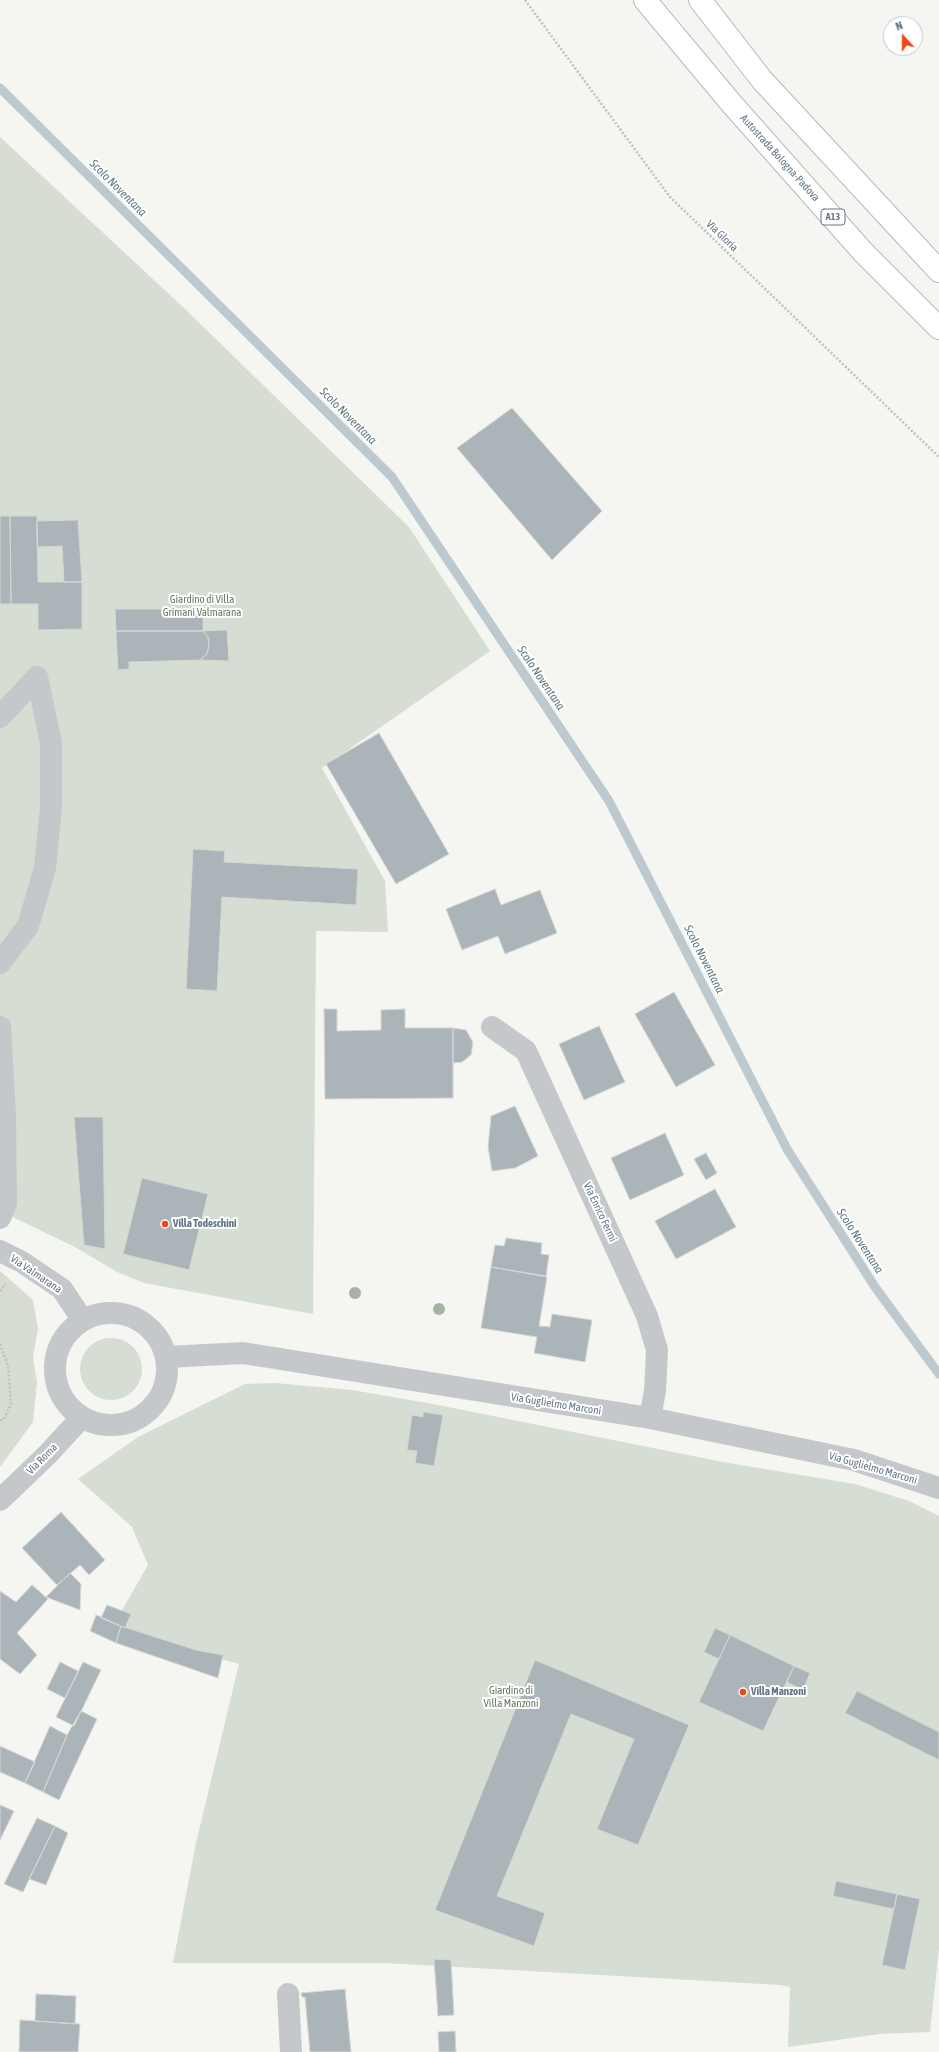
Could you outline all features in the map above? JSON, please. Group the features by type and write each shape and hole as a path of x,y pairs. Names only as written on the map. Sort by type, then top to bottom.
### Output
{"highway":[{"name":"Autostrada Bologna-Padova","path":"645,0 731,103 858,246 939,328"},
{"path":"700,0 762,80 939,271"}],"street":[{"path":"0,717 37,677 51,743 51,807 45,868 28,926 0,964"},
{"path":"0,1027 5,1114 6,1203 0,1218"},
{"name":"Via Enrico Fermi","path":"492,1027 526,1051 647,1316 656,1350 655,1391 650,1418"},
{"name":"Via Valmarana","path":"0,1251 22,1262 62,1289 82,1320"},
{"path":"103,1312 124,1313 144,1322 158,1337 167,1357 168,1376 162,1394 151,1409 136,1420 118,1425 99,1424 82,1417 69,1406 59,1392 55,1377 55,1360 60,1344 69,1330 82,1320 103,1312"},
{"name":"Via Guglielmo Marconi","path":"167,1357 243,1353 650,1418 854,1460 939,1488"},
{"name":"Via Roma","path":"0,1500 48,1454 82,1417"},
{"path":"288,1994 290,2052"}],"path":[{"name":"Via Gloria","path":"525,0 670,197 939,457"},
{"path":"0,1291 8,1282"},
{"path":"0,1344 8,1366 11,1404 4,1419 0,1421"}],"green space":[{"name":"Giardino di Villa Grimani Valmarana","path":"0,137 184,308 409,527 490,651 322,768 385,881 388,932 316,931 313,1314 144,1283 117,1272 75,1247 0,1211"},
{"path":"0,1271 33,1300 38,1329 33,1357 37,1382 33,1422 0,1467"},
{"path":"111,1338 123,1341 133,1347 139,1357 142,1369 139,1381 133,1391 123,1397 111,1400 99,1397 89,1391 83,1381 80,1369 83,1357 89,1347 99,1341"},
{"name":"Giardino di Villa Manzoni","path":"275,1383 352,1390 433,1404 723,1462 855,1484 909,1501 939,1516 939,1948 930,2032 879,2034 788,2047 790,1987 780,1985 384,1963 173,1963 196,1843 239,1664 112,1628 148,1565 132,1527 78,1479 138,1437 245,1384"}],"building":[{"path":"512,408 602,511 552,560 457,448"},
{"path":"0,516 10,516 11,604 0,604"},
{"path":"10,516 37,516 38,582 82,582 82,629 38,630 38,604 11,604"},
{"path":"78,520 82,582 64,582 62,546 37,547 37,521"},
{"path":"115,609 203,609 203,631 116,631"},
{"path":"227,630 229,661 200,660 207,654 209,646 208,637 203,631"},
{"path":"116,631 203,631 208,637 209,646 207,654 200,660 129,662 129,669 118,670"},
{"path":"379,733 449,854 396,884 326,764"},
{"path":"193,849 225,851 224,862 358,869 356,905 222,897 217,991 186,989"},
{"path":"495,889 501,905 540,890 557,933 505,954 498,936 462,950 446,909"},
{"path":"674,992 715,1065 676,1087 635,1014"},
{"path":"324,1009 337,1009 337,1031 381,1030 381,1010 405,1009 405,1028 453,1028 453,1098 325,1099"},
{"path":"599,1026 625,1082 584,1100 559,1044"},
{"path":"453,1028 466,1030 473,1042 471,1055 462,1062 453,1063"},
{"path":"515,1106 538,1156 515,1168 492,1171 488,1147 491,1116"},
{"path":"74,1117 103,1117 105,1249 84,1245"},
{"path":"665,1133 684,1175 630,1200 611,1158"},
{"path":"706,1153 717,1173 706,1180 694,1159"},
{"name":"Villa Todeschini","path":"142,1178 208,1194 189,1270 123,1254"},
{"path":"715,1189 736,1227 676,1259 655,1221"},
{"path":"506,1238 542,1243 541,1254 549,1255 546,1276 491,1267 495,1245 504,1246"},
{"path":"491,1267 547,1277 539,1326 550,1327 552,1314 592,1320 585,1362 534,1353 537,1337 481,1328"},
{"path":"423,1412 443,1415 434,1466 415,1463 417,1451 407,1450 412,1415 423,1417"},
{"path":"61,1512 105,1560 89,1575 80,1565 57,1585 22,1548"},
{"path":"70,1573 81,1584 80,1610 46,1597"},
{"path":"32,1585 48,1599 17,1633 37,1655 20,1674 0,1659 0,1591 16,1602"},
{"path":"107,1605 131,1614 125,1628 101,1618"},
{"path":"96,1615 121,1626 116,1643 90,1631"},
{"path":"121,1626 196,1650 223,1655 218,1678 116,1643"},
{"path":"715,1628 730,1635 719,1659 704,1652"},
{"name":"Villa Manzoni","path":"730,1635 794,1666 763,1731 699,1702"},
{"path":"535,1660 689,1725 638,1845 597,1829 634,1739 571,1714 497,1896 545,1913 534,1946 435,1910"},
{"path":"60,1662 78,1671 65,1698 47,1689"},
{"path":"83,1662 101,1670 74,1726 56,1717"},
{"path":"794,1666 810,1673 803,1690 787,1682"},
{"path":"857,1691 939,1732 939,1760 845,1713"},
{"path":"81,1711 97,1719 59,1800 43,1792 67,1735"},
{"path":"50,1726 67,1735 43,1792 25,1783"},
{"path":"0,1746 35,1762 25,1783 0,1772"},
{"path":"0,1805 14,1811 0,1840"},
{"path":"37,1818 55,1826 23,1892 4,1884"},
{"path":"55,1826 68,1833 46,1885 29,1879"},
{"path":"836,1881 897,1894 894,1909 833,1896"},
{"path":"897,1894 920,1899 905,1970 882,1965"},
{"path":"434,1959 451,1960 454,2015 438,2016"},
{"path":"345,1989 351,2052 310,2052 305,1997 302,1997 301,1993"},
{"path":"36,1994 76,1996 75,2024 35,2021"},
{"path":"20,2020 80,2024 78,2052 19,2052"},
{"path":"455,2031 456,2052 439,2052 438,2032"}],"waterway":[{"name":"Scolo Noventana","path":"0,88 392,477 609,801 787,1149 875,1287 939,1374"}],"place":[{"name":"Villa Todeschini","path":"165,1224"},
{"name":"Villa Manzoni","path":"743,1692"}]}
